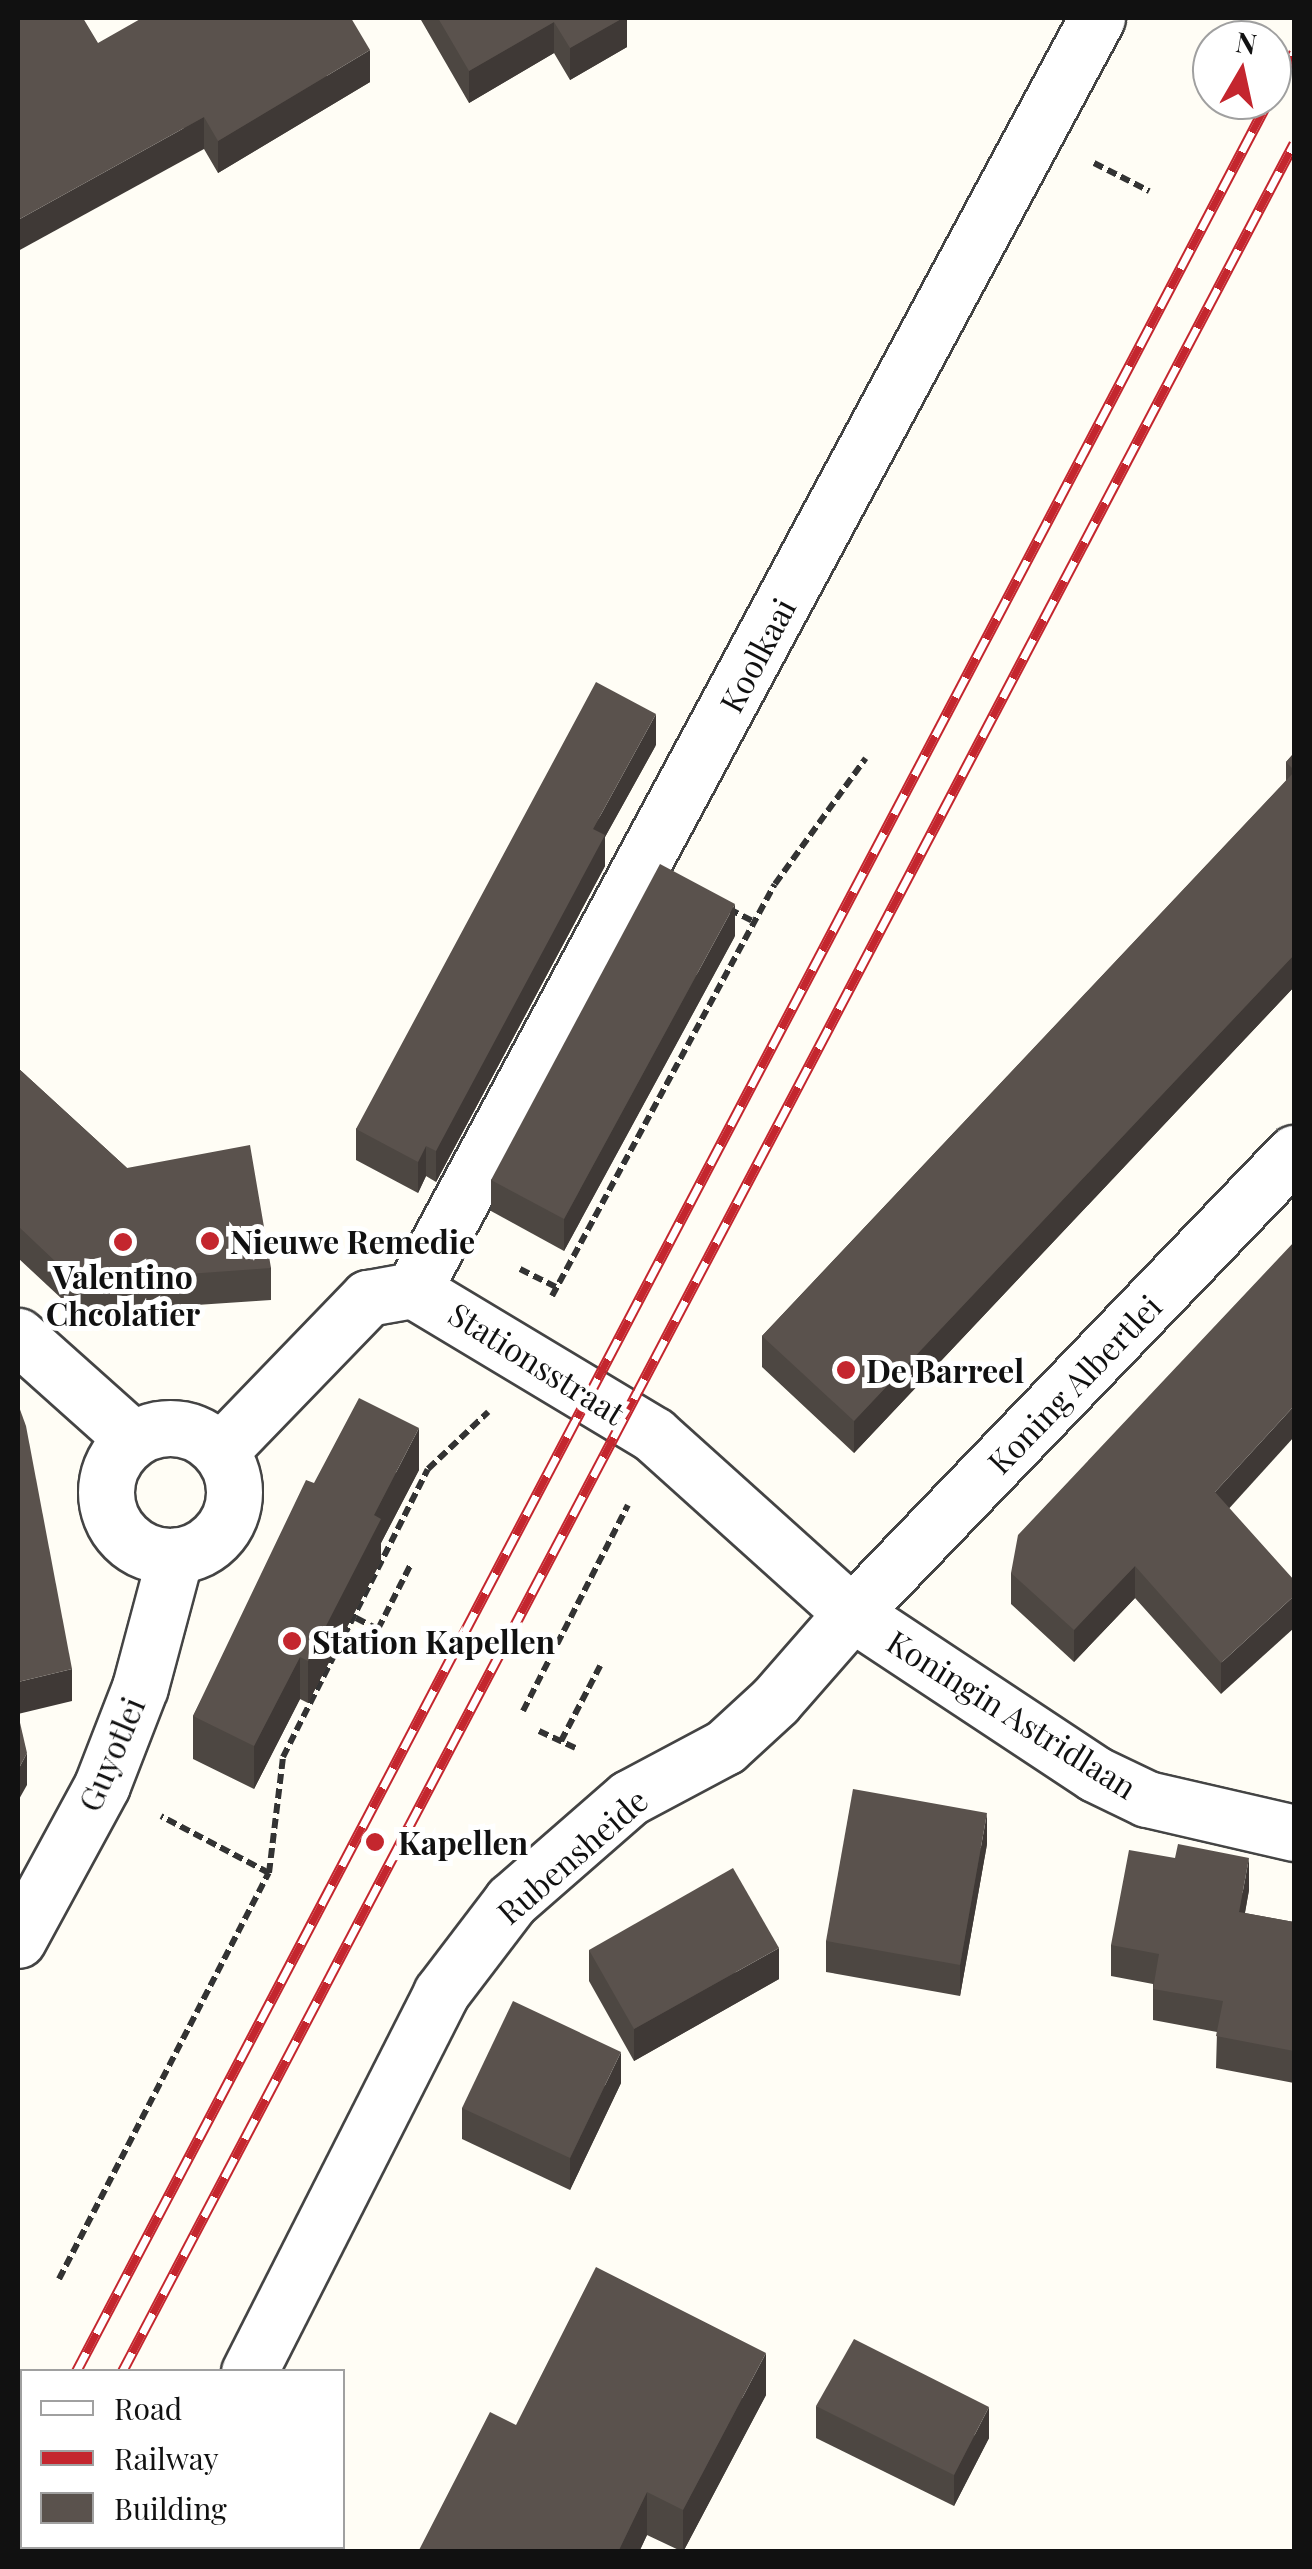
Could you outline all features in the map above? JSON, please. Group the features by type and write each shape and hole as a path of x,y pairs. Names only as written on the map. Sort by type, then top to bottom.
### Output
{"street":[{"name":"Koolkaai","path":"414,1290 1097,18"},
{"name":"Koning Albertlei","path":"852,1612 1294,1154"},
{"name":"Stationsstraat","path":"220,1450 368,1298 414,1290 677,1453 742,1520 852,1612"},
{"path":"18,1336 133,1439"},
{"path":"162,1427 194,1431 220,1450 233,1476 234,1503 223,1530 202,1548 175,1556 135,1545 109,1513 105,1485 113,1460 133,1439 162,1427"},
{"name":"Guyotlei","path":"18,1940 102,1786 140,1687 175,1556"},
{"name":"Koningin Astridlaan","path":"852,1612 1096,1774 1147,1799 1294,1833"},
{"name":"Rubensheide","path":"251,2369 441,1993 511,1900 629,1798 725,1747 818,1659 852,1612"}],"path":[{"path":"1122,178 1149,191"},
{"path":"60,2280 270,1872 283,1757 428,1469 484,1419 775,884 866,758"},
{"path":"523,1712 629,1502 677,1453"},
{"path":"356,1618 378,1629 410,1566"},
{"path":"561,1741 600,1666"},
{"path":"539,1731 576,1748"},
{"path":"102,1786 270,1872"}],"building":[{"path":"18,18 83,18 98,43 142,18 351,18 370,50 218,141 204,117 18,220"},
{"path":"438,18 623,18 570,48 554,22 469,71"},
{"path":"596,682 656,714 593,829 605,835 436,1151 426,1146 418,1162 356,1129"},
{"path":"1294,753 1294,770 1286,762"},
{"path":"1294,772 1294,955 854,1421 762,1336"},
{"path":"660,864 735,904 564,1219 491,1180"},
{"path":"18,1068 127,1168 250,1145 271,1268 77,1282 18,1226"},
{"path":"1294,1242 1294,1406 1215,1492 1294,1580 1294,1596 1221,1663 1135,1566 1074,1630 1011,1573 1018,1535"},
{"name":"Station Kapellen","path":"359,1398 419,1428 374,1515 381,1519 308,1661 300,1657 254,1746 193,1716 306,1480 314,1483"},
{"path":"18,1404 26,1426 72,1669 18,1682"},
{"path":"18,1714 27,1753 18,1770"},
{"path":"853,1789 987,1813 960,1965 826,1941"},
{"path":"1178,1844 1249,1858 1239,1912 1294,1922 1294,2051 1216,2036 1223,2001 1153,1989 1159,1954 1111,1945 1129,1850 1175,1858"},
{"path":"733,1868 779,1948 634,2029 589,1950"},
{"path":"513,2001 621,2052 570,2158 462,2108"},
{"path":"596,2267 766,2353 683,2510 647,2492 618,2552 418,2552 490,2412 516,2425"},
{"path":"854,2339 989,2407 954,2475 816,2406"}],"railway":[{"path":"1292,56 1294,52"},
{"path":"78,2369 1258,120"},
{"path":"124,2369 1294,143"},
{"path":"18,2483 20,2478"}],"place":[{"name":"Nieuwe Remedie","path":"210,1241"},
{"name":"Valentino Chcolatier","path":"123,1242"},
{"name":"De Barreel","path":"846,1370"},
{"name":"Station Kapellen","path":"292,1641"},
{"name":"Kapellen","path":"375,1842"}]}
